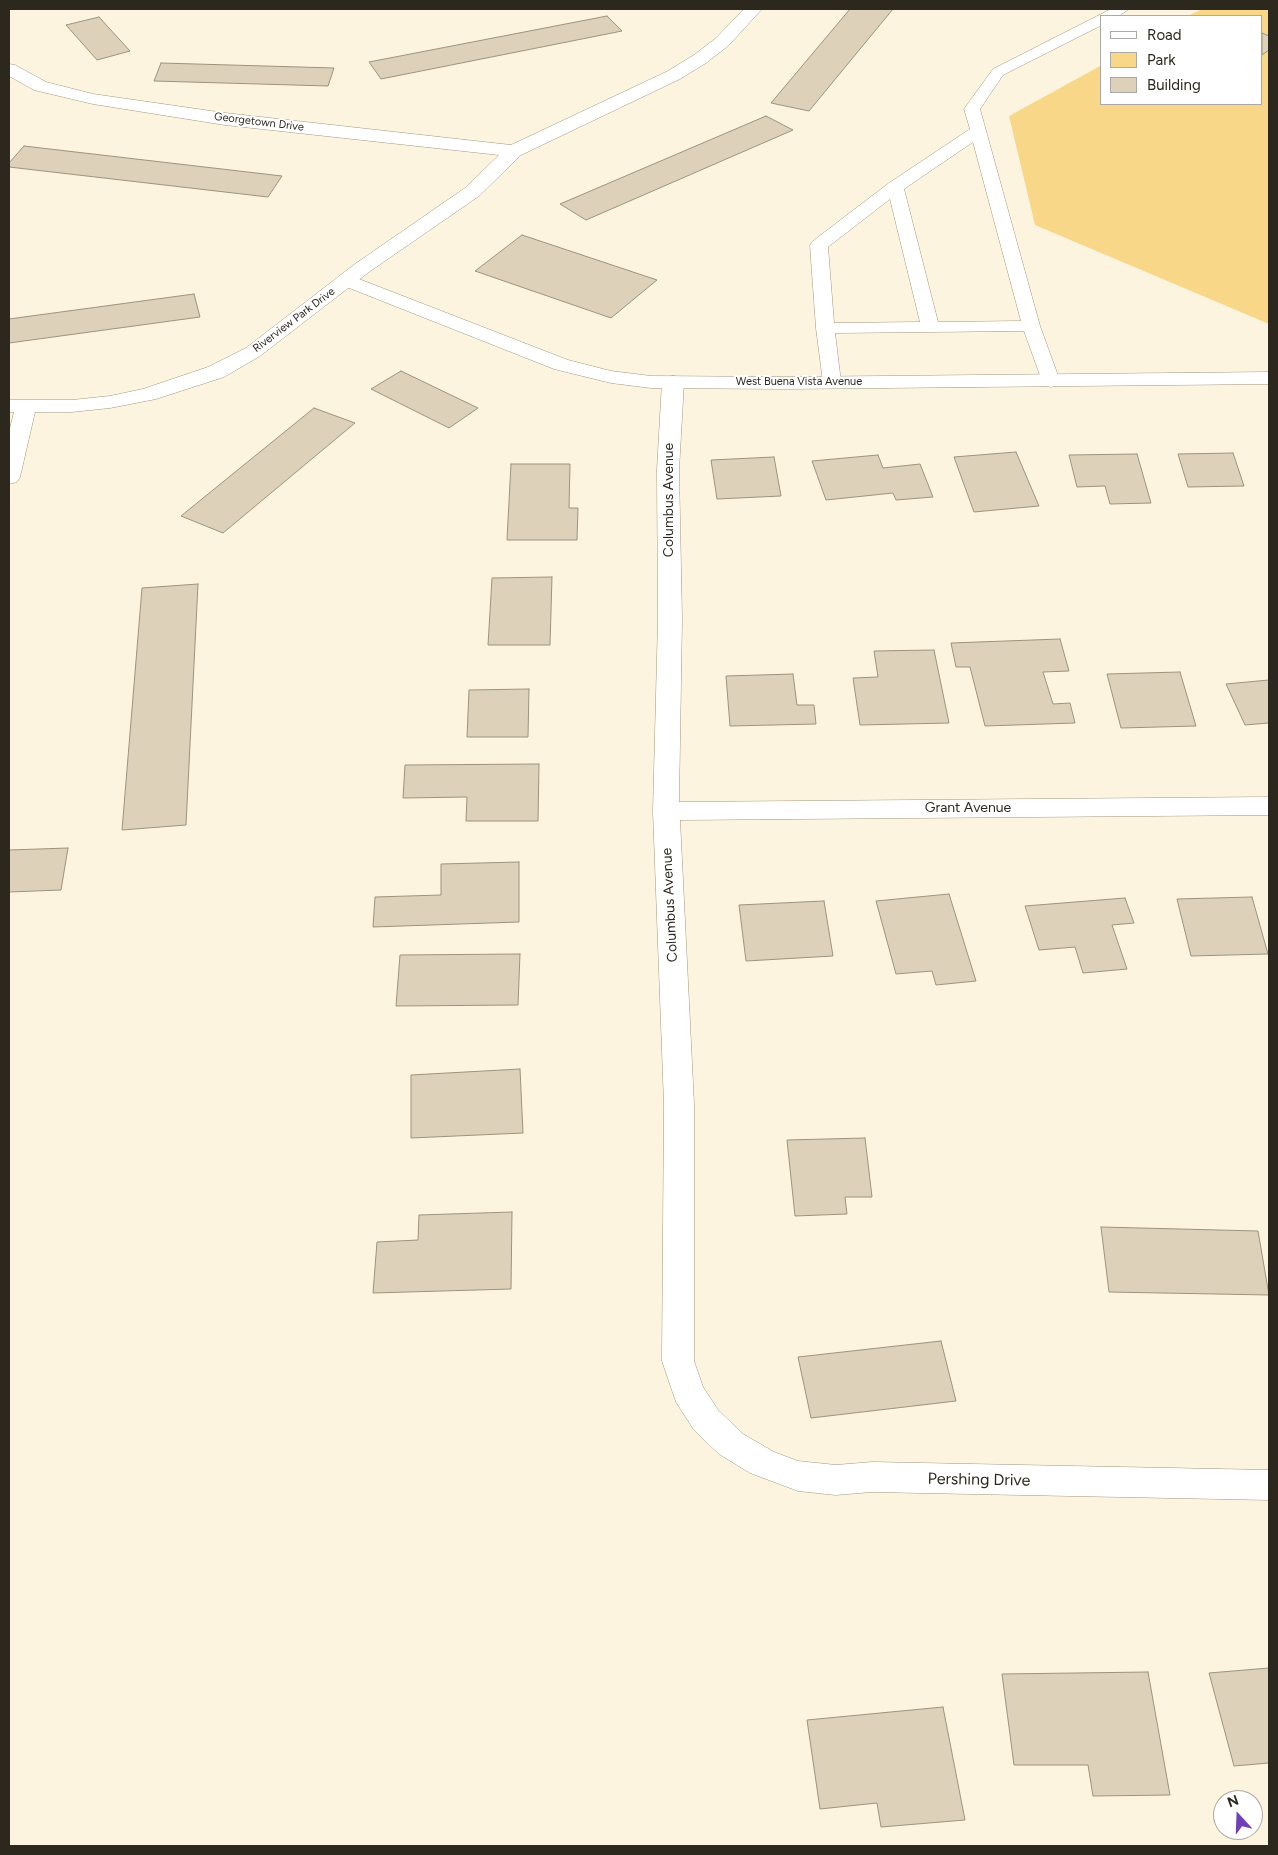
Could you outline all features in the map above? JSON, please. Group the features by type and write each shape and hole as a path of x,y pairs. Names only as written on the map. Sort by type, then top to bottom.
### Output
{"street":[{"path":"346,280 472,192 514,151 674,75 700,59 722,42 753,9"},
{"name":"Georgetown Drive","path":"9,69 40,86 93,99 225,119 514,151"},
{"name":"West Buena Vista Avenue","path":"346,280 561,365 611,377 673,382 1051,381 1269,378"},
{"name":"Riverview Park Drive","path":"17,406 72,406 110,402 148,394 216,372 253,352 346,280"},
{"name":"Columbus Avenue","path":"673,382 668,470 670,619 666,811 679,1104 678,1361 688,1392 706,1420"},
{"path":"9,477 17,406"},
{"name":"Grant Avenue","path":"666,811 1269,806"},
{"name":"Pershing Drive","path":"706,1420 731,1444 762,1463 798,1476 836,1480 872,1477 1269,1485"}],"lane":[{"path":"1110,15 1122,9"},
{"path":"1051,381 1031,326 972,109 998,72 1100,20"},
{"path":"832,382 825,328 819,245 895,188 978,131"},
{"path":"895,188 931,328"},
{"path":"825,328 1031,326"}],"green space":[{"path":"1202,9 1269,9 1269,324 1035,225 1009,116 1100,66 1100,105 1263,105 1263,15 1190,15"}],"building":[{"path":"850,9 893,9 809,111 771,103"},
{"path":"607,16 622,31 381,79 369,62"},
{"path":"99,17 130,51 97,60 66,25"},
{"path":"1263,33 1269,36 1269,50 1263,54"},
{"path":"161,63 334,68 328,86 154,81"},
{"path":"766,116 793,130 586,220 560,204"},
{"path":"24,146 282,176 268,197 9,167 9,163"},
{"path":"522,235 657,280 611,318 475,271"},
{"path":"194,294 200,317 9,343 9,319"},
{"path":"401,371 478,408 449,428 371,389"},
{"path":"314,408 355,423 223,533 181,516"},
{"path":"1016,452 1039,506 974,512 954,457"},
{"path":"1233,453 1244,486 1188,487 1178,454"},
{"path":"1137,454 1151,503 1110,504 1105,486 1077,487 1069,455"},
{"path":"878,455 883,468 920,464 933,497 896,500 893,493 826,500 812,461"},
{"path":"774,457 781,496 717,499 711,460"},
{"path":"511,464 570,464 569,508 578,508 577,540 507,540"},
{"path":"552,577 550,645 488,645 492,578"},
{"path":"198,584 186,825 122,830 142,588"},
{"path":"1060,639 1069,671 1043,672 1053,704 1070,703 1075,723 985,726 970,667 956,667 951,643"},
{"path":"934,650 949,723 860,725 853,678 878,677 874,651"},
{"path":"1180,672 1196,726 1121,728 1107,674"},
{"path":"793,674 797,705 814,705 816,724 730,726 726,676"},
{"path":"1269,680 1269,723 1245,725 1226,684"},
{"path":"529,689 528,737 467,737 469,690"},
{"path":"539,764 538,821 466,821 467,797 403,798 405,765"},
{"path":"68,848 61,890 9,892 9,850"},
{"path":"519,862 519,922 373,927 375,897 441,895 441,864"},
{"path":"949,894 976,981 936,985 932,971 896,974 876,901"},
{"path":"1252,897 1268,954 1191,956 1177,899"},
{"path":"1125,898 1134,923 1112,925 1127,969 1083,973 1075,947 1039,950 1025,906"},
{"path":"824,901 833,956 746,961 739,905"},
{"path":"520,954 518,1005 396,1006 400,955"},
{"path":"520,1069 523,1133 411,1138 411,1075"},
{"path":"865,1138 872,1197 845,1197 847,1214 795,1216 787,1140"},
{"path":"512,1212 511,1289 373,1293 377,1242 418,1240 419,1215"},
{"path":"1101,1227 1258,1231 1269,1295 1109,1292"},
{"path":"941,1341 956,1401 811,1418 798,1357"},
{"path":"1269,1668 1269,1763 1234,1766 1209,1673"},
{"path":"1148,1672 1170,1795 1093,1796 1088,1765 1014,1765 1002,1674"},
{"path":"943,1707 965,1820 881,1827 877,1803 820,1809 807,1720"}]}
